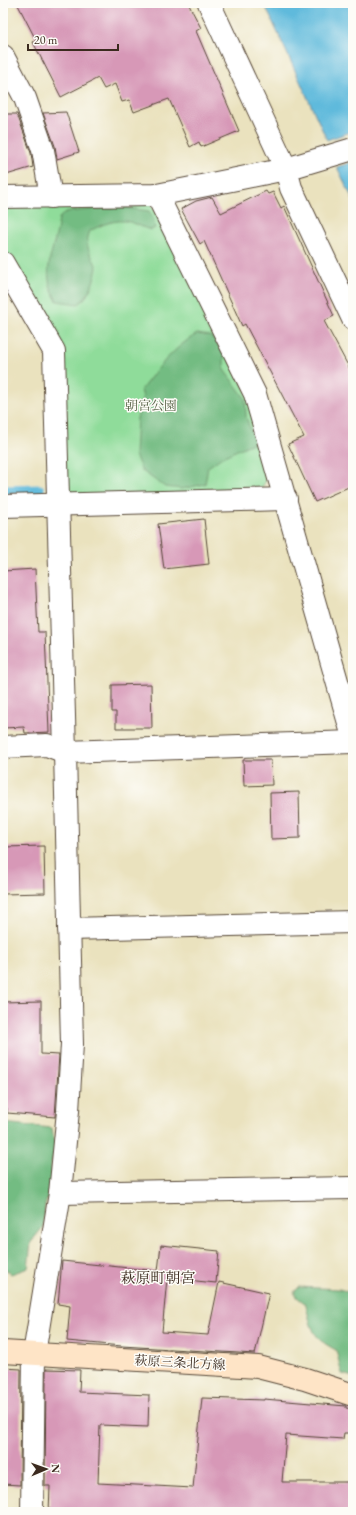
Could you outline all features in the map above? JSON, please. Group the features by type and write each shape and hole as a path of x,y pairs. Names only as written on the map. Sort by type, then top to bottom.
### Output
{"main road":[{"name":"萩原三条北方線","path":"3,1352 258,1367 353,1395"}],"street":[{"path":"209,3 286,169 292,188 353,319"},
{"path":"3,56 25,98 43,150 52,196"},
{"path":"3,197 156,195 286,169 353,149"},
{"path":"156,195 255,394 353,737"},
{"path":"3,263 54,351 72,1044 68,1110 60,1192 34,1354 32,1512"},
{"path":"3,506 286,499"},
{"path":"3,747 47,745 65,752 353,742"},
{"path":"69,929 353,922"},
{"path":"60,1192 353,1188"}],"green space":[{"name":"朝宮公園","path":"151,202 249,397 266,481 259,492 61,500 59,347 3,251 3,204"},
{"path":"119,207 149,211 154,220 155,228 151,230 130,222 120,221 104,224 90,231 87,242 97,268 91,288 86,297 78,304 57,301 52,290 48,270 59,218 66,212"},
{"path":"197,334 211,336 224,352 224,370 245,398 246,417 255,442 222,457 208,467 205,484 182,489 165,487 142,471 135,455 137,418 143,397 141,390 173,352"},
{"path":"3,1123 52,1128 55,1147 51,1165 52,1187 45,1205 43,1227 31,1242 28,1268 11,1274 3,1267"},
{"path":"299,1287 339,1289 350,1292 353,1297 353,1377 342,1374 336,1350 328,1346 314,1332 304,1302 297,1297 294,1292"}],"water":[{"path":"264,3 353,3 353,131 327,140"},
{"path":"353,162 353,200 337,167"}],"building":[{"path":"17,3 188,3 201,28 196,31 239,131 201,147 199,142 190,147 169,99 134,112 129,100 122,102 115,84 104,89 98,78 61,97 33,42 36,40"},
{"path":"66,112 79,152 57,159 55,146 43,113"},
{"path":"3,114 17,114 31,153 33,167 3,176"},
{"path":"266,191 268,194 273,192 281,208 284,206 334,316 324,321 353,375 353,485 315,502 288,444 304,437 245,324 242,326 204,241 200,244 181,209 196,201 212,197 221,213"},
{"path":"204,519 209,564 164,569 158,524"},
{"path":"35,569 38,632 45,632 49,732 25,733 24,727 3,728 3,571"},
{"path":"151,684 152,728 116,728 116,712 112,712 112,685"},
{"path":"243,760 271,760 272,785 244,786"},
{"path":"299,792 300,838 271,839 270,793"},
{"path":"44,846 45,893 3,894 3,847"},
{"path":"41,1001 41,1054 59,1055 55,1117 7,1113 7,1108 3,1108 3,1002"},
{"path":"161,1245 219,1251 216,1283 167,1278 162,1332 208,1335 219,1282 269,1293 255,1354 67,1341 70,1306 58,1304 62,1261 158,1271"},
{"path":"3,1368 21,1369 20,1485 3,1484"},
{"path":"46,1369 80,1370 79,1392 149,1395 148,1427 100,1425 98,1483 193,1488 202,1398 264,1399 346,1406 346,1408 353,1409 353,1433 344,1433 343,1439 286,1435 282,1482 353,1482 353,1512 49,1512 50,1486 45,1486"}],"waterway":[{"path":"3,490 40,489"}],"district":[{"name":"萩原町朝宮","path":"158,1278"}]}
